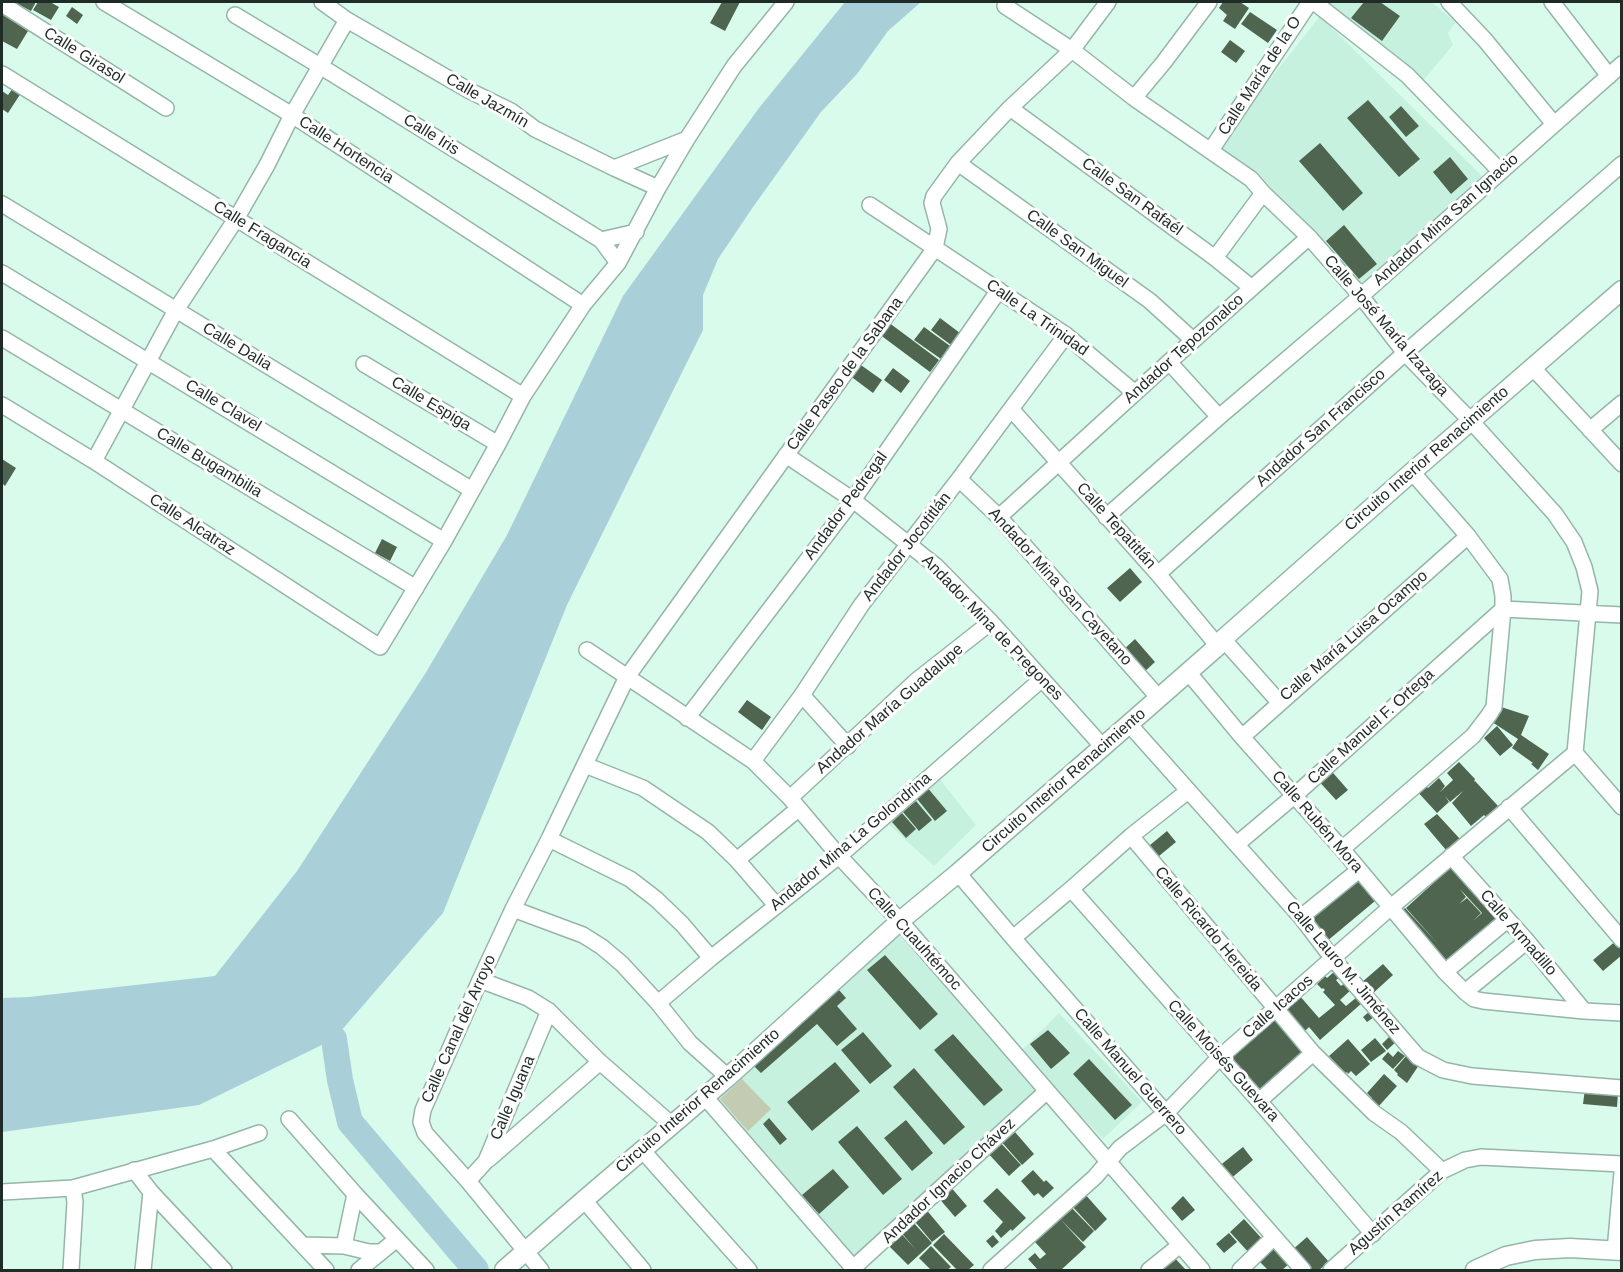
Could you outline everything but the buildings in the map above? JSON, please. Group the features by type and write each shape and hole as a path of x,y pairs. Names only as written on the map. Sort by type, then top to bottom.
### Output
{"main road":[{"name":"Circuito Interior Renacimiento","path":"504,1270 728,1077 900,921 1103,747 1412,472 1622,290"},
{"path":"1474,1270 1506,1256 1535,1250 1570,1248 1618,1251"}],"street":[{"name":"Calle Hortencia","path":"104,2 292,115 584,305"},
{"name":"Calle Jazmín","path":"322,2 347,20 470,91 512,111 535,129 658,188"},
{"path":"416,588 523,396 584,305 618,263 658,188 734,66 786,2"},
{"path":"936,248 939,229 932,203 934,196 958,163 1010,108 1072,50 1108,2"},
{"path":"1134,98 1209,2"},
{"name":"Calle María de la O","path":"1211,150 1310,2"},
{"path":"1314,2 1407,75 1500,171"},
{"path":"1449,2 1485,40 1554,124"},
{"path":"1552,2 1609,76"},
{"name":"Calle Girasol","path":"2,4 166,108"},
{"name":"Calle José María Izazaga","path":"1005,6 1072,50 1134,98 1251,179 1309,237 1361,296 1406,353 1555,514 1574,542 1590,591 1575,753"},
{"name":"Calle Iris","path":"235,15 601,240 618,263"},
{"path":"94,461 176,310 236,219 347,20"},
{"name":"Andador Mina San Ignacio","path":"1106,517 1361,296 1622,64"},
{"name":"Calle Fragancia","path":"2,74 523,396"},
{"name":"Calle San Rafaél","path":"1010,108 1215,258 1252,288"},
{"path":"614,168 687,139"},
{"name":"Calle San Miguel","path":"958,163 1150,301 1193,340"},
{"name":"Andador San Francisco","path":"1158,574 1622,165"},
{"path":"1215,258 1263,193"},
{"name":"Calle Dalia","path":"2,204 472,490"},
{"name":"Calle La Trinidad","path":"870,205 1066,335 1135,393"},
{"path":"601,240 636,232"},
{"name":"Andador Tepozonalco","path":"999,517 1309,237"},
{"name":"Calle Paseo de la Sabana","path":"585,765 627,677 936,248"},
{"name":"Calle Clavel","path":"2,273 444,541"},
{"name":"Andador Pedregal","path":"687,718 853,500 999,290"},
{"name":"Andador Jocotitlán","path":"753,761 802,694 862,604 910,544 1066,335"},
{"name":"Calle Bugambilia","path":"2,338 416,588"},
{"path":"1169,362 1219,417"},
{"name":"Calle Espiga","path":"364,364 498,444"},
{"path":"1533,368 1622,465"},
{"path":"1590,430 1622,403"},
{"name":"Calle Alcatraz","path":"2,405 94,461 380,647 416,588"},
{"name":"Calle Tepatitlán","path":"1011,409 1220,642 1280,702"},
{"name":"Andador Mina de Pregones","path":"786,455 853,500 936,566 991,622 1103,747"},
{"path":"1342,849 1473,736 1494,707 1503,609 1500,579 1468,536 1412,472"},
{"name":"Andador Mina San Cayetano","path":"959,479 999,517 1159,698"},
{"name":"Calle María Luisa Ocampo","path":"1242,737 1468,536"},
{"path":"1503,609 1622,615"},
{"name":"Calle Manuel F. Ortega","path":"1237,844 1503,609"},
{"name":"Andador María Guadalupe","path":"737,860 848,746 916,681 991,622"},
{"name":"Calle Cuauhtémoc","path":"587,650 753,761 900,921 1202,1270"},
{"name":"Calle Rubén Mora","path":"1188,672 1242,737 1342,849 1444,972 1465,992 1474,999 1622,1013"},
{"name":"Andador Mina La Golondrina","path":"658,1003 839,856 1042,679"},
{"path":"802,694 848,746"},
{"name":"Calle Lauro M. Jiménez","path":"1129,724 1237,844 1418,1057 1443,1070 1472,1076 1622,1088"},
{"path":"1575,753 1622,807"},
{"name":"Calle Icacos","path":"991,1270 1095,1177 1120,1148 1166,1113 1219,1058 1391,907 1575,753"},
{"path":"585,765 643,788 708,832 737,860 776,906"},
{"name":"Calle Canal del Arroyo","path":"541,1270 425,1133 421,1122 423,1110 480,980 585,765"},
{"path":"1012,938 1131,836 1188,791"},
{"path":"1509,807 1622,940"},
{"name":"Calle Ricardo Hereida","path":"1131,836 1314,1053 1374,1113 1401,1132 1442,1171"},
{"path":"549,839 630,879 656,899 682,924 711,958"},
{"name":"Calle Armadillo","path":"1451,856 1527,941 1584,1011"},
{"path":"1301,918 1359,870"},
{"name":"Calle Manuel Guerrero","path":"958,873 1012,938 1303,1270"},
{"name":"Calle Moisés Guevara","path":"1071,889 1259,1101 1373,1234"},
{"path":"513,909 583,935 602,947 622,964 658,1003 690,1043 728,1077"},
{"path":"1444,972 1508,920"},
{"path":"1465,992 1527,941"},
{"path":"480,980 528,998 549,1011 600,1062 672,1125"},
{"name":"Calle Iguana","path":"468,1181 486,1161 549,1011"},
{"path":"1259,1101 1314,1053"},
{"path":"486,1161 600,1062"},
{"name":"Andador Ignacio Chávez","path":"854,1270 1047,1091"},
{"path":"705,1097 854,1270"},
{"path":"290,1119 355,1194 426,1270"},
{"path":"2,1192 73,1188 213,1149 259,1133"},
{"path":"213,1149 326,1270"},
{"path":"642,1150 749,1270"},
{"name":"Agustín Ramírez","path":"1331,1270 1442,1171 1464,1160 1481,1157 1622,1164"},
{"path":"134,1170 151,1192 224,1270"},
{"path":"1618,1251 1622,1172"},
{"path":"71,1270 75,1202 73,1188"},
{"path":"143,1270 151,1192"},
{"path":"344,1246 355,1194"},
{"path":"584,1200 643,1270"},
{"path":"1240,1270 1274,1238"},
{"path":"359,1270 397,1239"},
{"path":"304,1245 344,1246 369,1252 381,1252"},
{"path":"1149,1270 1179,1245"}],"shaded area":[{"path":"1325,2 1431,2 1456,22 1448,33 1453,45 1422,82"},
{"path":"1320,16 1483,177 1360,285 1218,145"},
{"path":"936,774 976,825 934,866 884,820"},
{"path":"901,929 1038,1092 854,1263 713,1103 750,1066"},
{"path":"1059,1013 1142,1102 1103,1139 1020,1052"},
{"path":"742,1079 771,1109 748,1131 720,1099"}],"water":[{"path":"845,2 921,2 888,31 857,74 821,112 718,259 703,295 703,330 567,605 443,913 334,1039 199,1105 2,1132 2,998 215,976 297,871 425,674 507,535 623,296 759,108"}],"waterway":[{"path":"334,1039 340,1080 350,1122 476,1270"}]}
